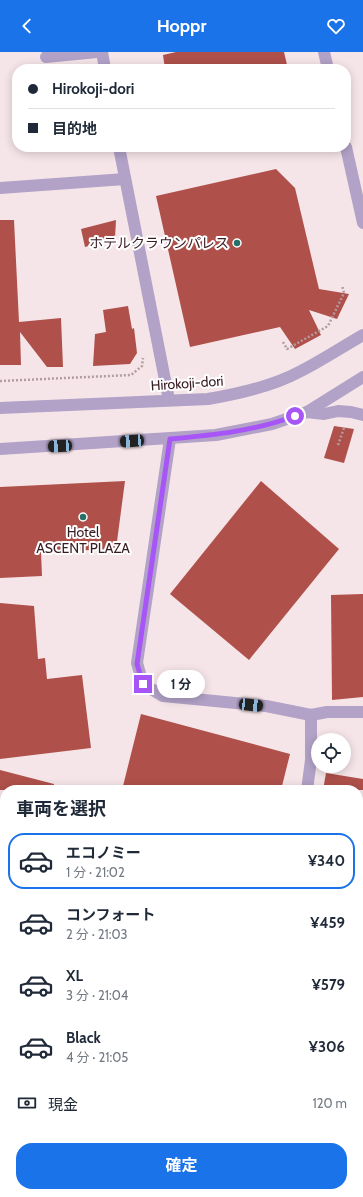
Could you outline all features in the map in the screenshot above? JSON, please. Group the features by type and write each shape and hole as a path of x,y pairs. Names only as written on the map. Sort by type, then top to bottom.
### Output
{"street":[{"path":"46,57 97,52"},
{"path":"102,52 104,64"},
{"path":"324,52 327,64"},
{"path":"120,152 169,400"},
{"path":"347,152 363,223"},
{"path":"0,188 125,179"},
{"name":"Hirokoji-dori","path":"0,408 208,399 238,394 298,373 363,335"},
{"path":"0,449 170,439 216,435 265,426 306,412 363,377"},
{"path":"306,412 324,414 338,411 363,415"},
{"path":"170,439 137,664 143,684 164,696 266,706 311,715 327,712 363,712"},
{"path":"307,785 311,760 311,715"}],"path":[{"path":"283,342 287,348 328,326 344,293 342,284"},
{"path":"0,381 131,375 142,366 143,357"},
{"path":"338,445 344,427"}],"building":[{"path":"176,52 284,52 287,64 164,64 163,55"},
{"name":"ホテルクラウンパレス","path":"276,169 295,188 319,289 349,294 337,319 309,310 321,335 295,349 280,327 190,347 156,196"},
{"path":"0,220 14,220 19,322 61,318 63,367 47,367 20,332 21,365 0,365"},
{"path":"116,220 115,238 85,247 81,229"},
{"path":"128,306 132,329 134,328 137,353 130,364 93,366 95,334 106,332 103,310"},
{"path":"334,426 354,429 344,463 324,458"},
{"path":"125,481 116,549 41,552 42,576 0,578 0,487"},
{"path":"261,481 339,549 249,660 170,594"},
{"path":"363,594 363,697 332,700 331,595"},
{"path":"0,603 34,606 38,659 45,658 47,679 82,675 91,748 0,759"},
{"path":"141,714 290,754 282,785 123,785"},
{"path":"0,770 54,784 54,785 0,785"},
{"path":"326,773 363,779 363,785 324,785"}],"place":[{"name":"ホテルクラウンパレス","path":"237,243"},
{"name":"Hotel ASCENT PLAZA","path":"83,517"}],"route":[{"path":"143,684 137,664 170,439 216,435 272,424 295,416"}]}
